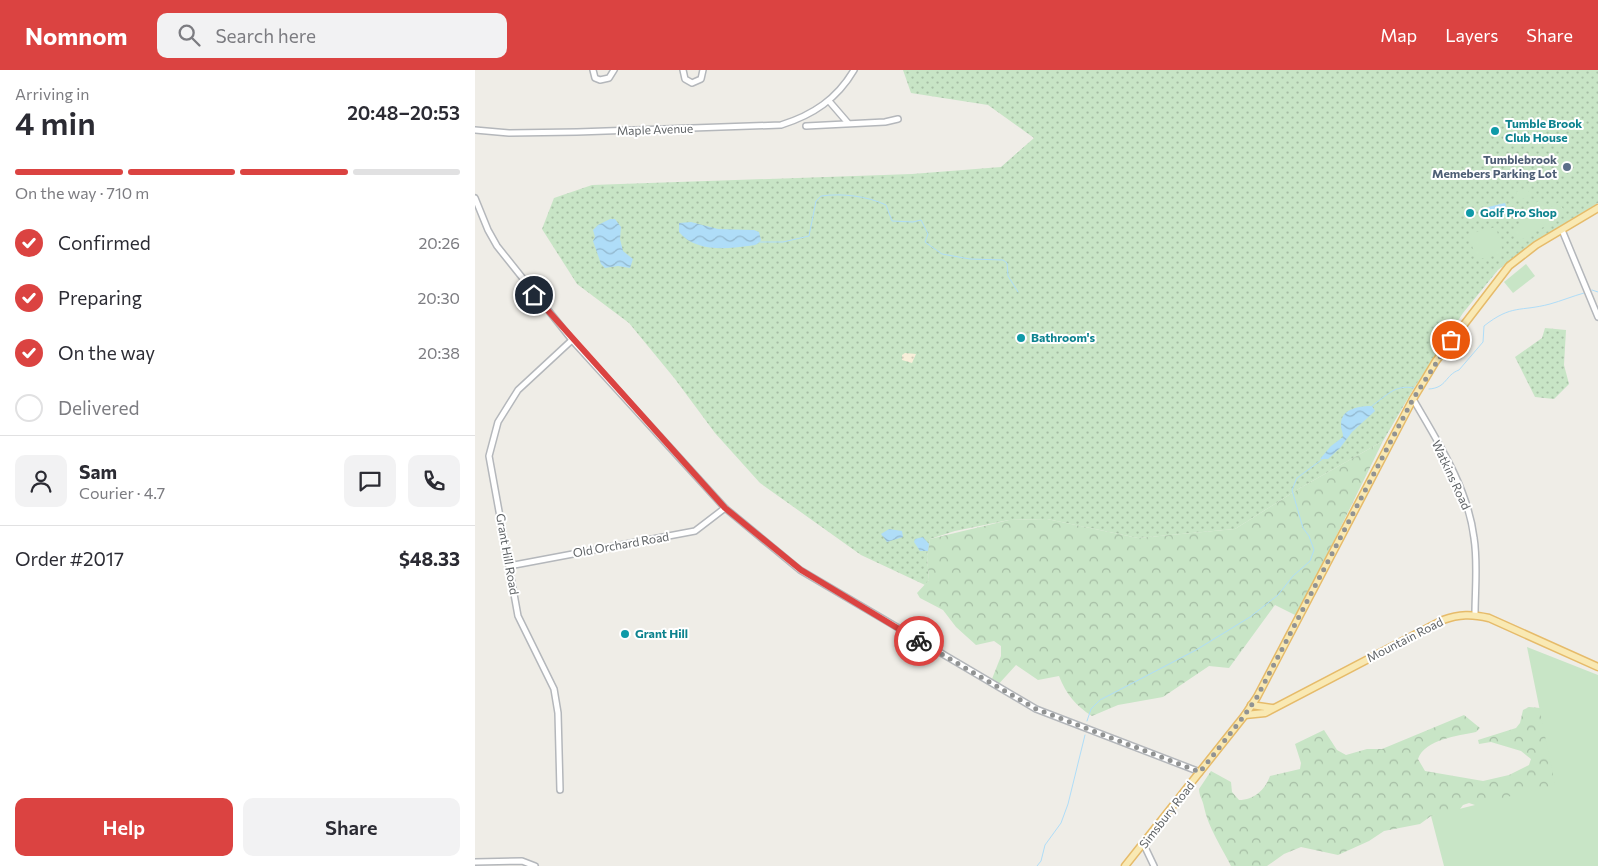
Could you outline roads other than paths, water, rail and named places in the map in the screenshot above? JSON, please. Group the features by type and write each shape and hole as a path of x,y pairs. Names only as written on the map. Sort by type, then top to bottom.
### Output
{"main road":[{"name":"Simsbury Road","path":"1125,866 1144,845 1251,705 1413,399 1436,361 1497,280 1522,254 1598,208"},
{"name":"Mountain Road","path":"1245,714 1265,713 1443,620 1457,615 1475,615 1498,622 1598,667"},
{"path":"1251,705 1272,708"}],"street":[{"path":"593,70 595,78 601,80 609,78 614,70"},
{"path":"683,70 685,78 693,83 701,79 703,70"},
{"name":"Maple Avenue","path":"475,130 509,133 766,126 796,120 829,101 846,84 854,70"},
{"path":"829,101 847,122"},
{"path":"806,126 847,122 885,122 897,119"},
{"path":"475,198 478,214 497,246 572,340 725,508 801,570 1014,698 1036,709 1200,772"},
{"path":"1562,230 1598,317"},
{"name":"Grant Hill Road","path":"560,790 558,713 554,689 518,616 489,456 498,422 525,382 572,340"},
{"name":"Watkins Road","path":"1413,399 1454,475 1471,519 1476,559 1475,615"},
{"name":"Old Orchard Road","path":"509,566 695,531 725,508"},
{"path":"1144,845 1154,866"},
{"path":"475,862 522,861 535,865"}],"water":[{"path":"1505,203 1508,213 1491,218 1488,207"},
{"path":"610,219 615,219 621,227 620,239 623,251 633,259 630,268 618,266 605,268 601,264 593,241 595,237 593,230"},
{"path":"691,222 718,229 754,230 759,232 761,240 755,245 739,247 711,248 702,246 693,243 679,232 679,223"},
{"path":"1372,406 1375,411 1352,432 1340,448 1328,459 1320,459 1331,446 1343,437 1341,425 1344,415 1352,409"},
{"path":"889,529 902,531 903,537 887,542 881,534"},
{"path":"923,537 929,544 928,551 920,551 914,542 915,539"}],"waterway":[{"path":"760,242 783,242 809,236 816,201 821,196 846,195 863,197 886,205 892,221 913,222 921,220 928,234 925,242 942,254 970,259 1003,260 1007,263 1008,276 1018,292"},
{"path":"1592,290 1598,292"},
{"path":"1429,389 1443,384 1454,372 1459,370 1483,342 1484,326 1502,314 1509,311 1550,304 1584,293"},
{"path":"1372,406 1396,389 1414,388"},
{"path":"1087,721 1091,709 1100,700 1196,650 1250,617 1278,595 1293,576 1310,561 1314,550 1309,536 1303,528 1292,490 1297,478 1324,458"},
{"path":"1037,866 1041,861 1045,845 1061,823 1068,804 1085,735"}],"place":[{"name":"Tumble Brook Club House","path":"1495,131"},
{"name":"Tumblebrook Memebers Parking Lot","path":"1567,167"},
{"name":"Golf Pro Shop","path":"1470,213"},
{"name":"Bathroom's","path":"1021,338"},
{"name":"Grant Hill","path":"625,634"}]}
